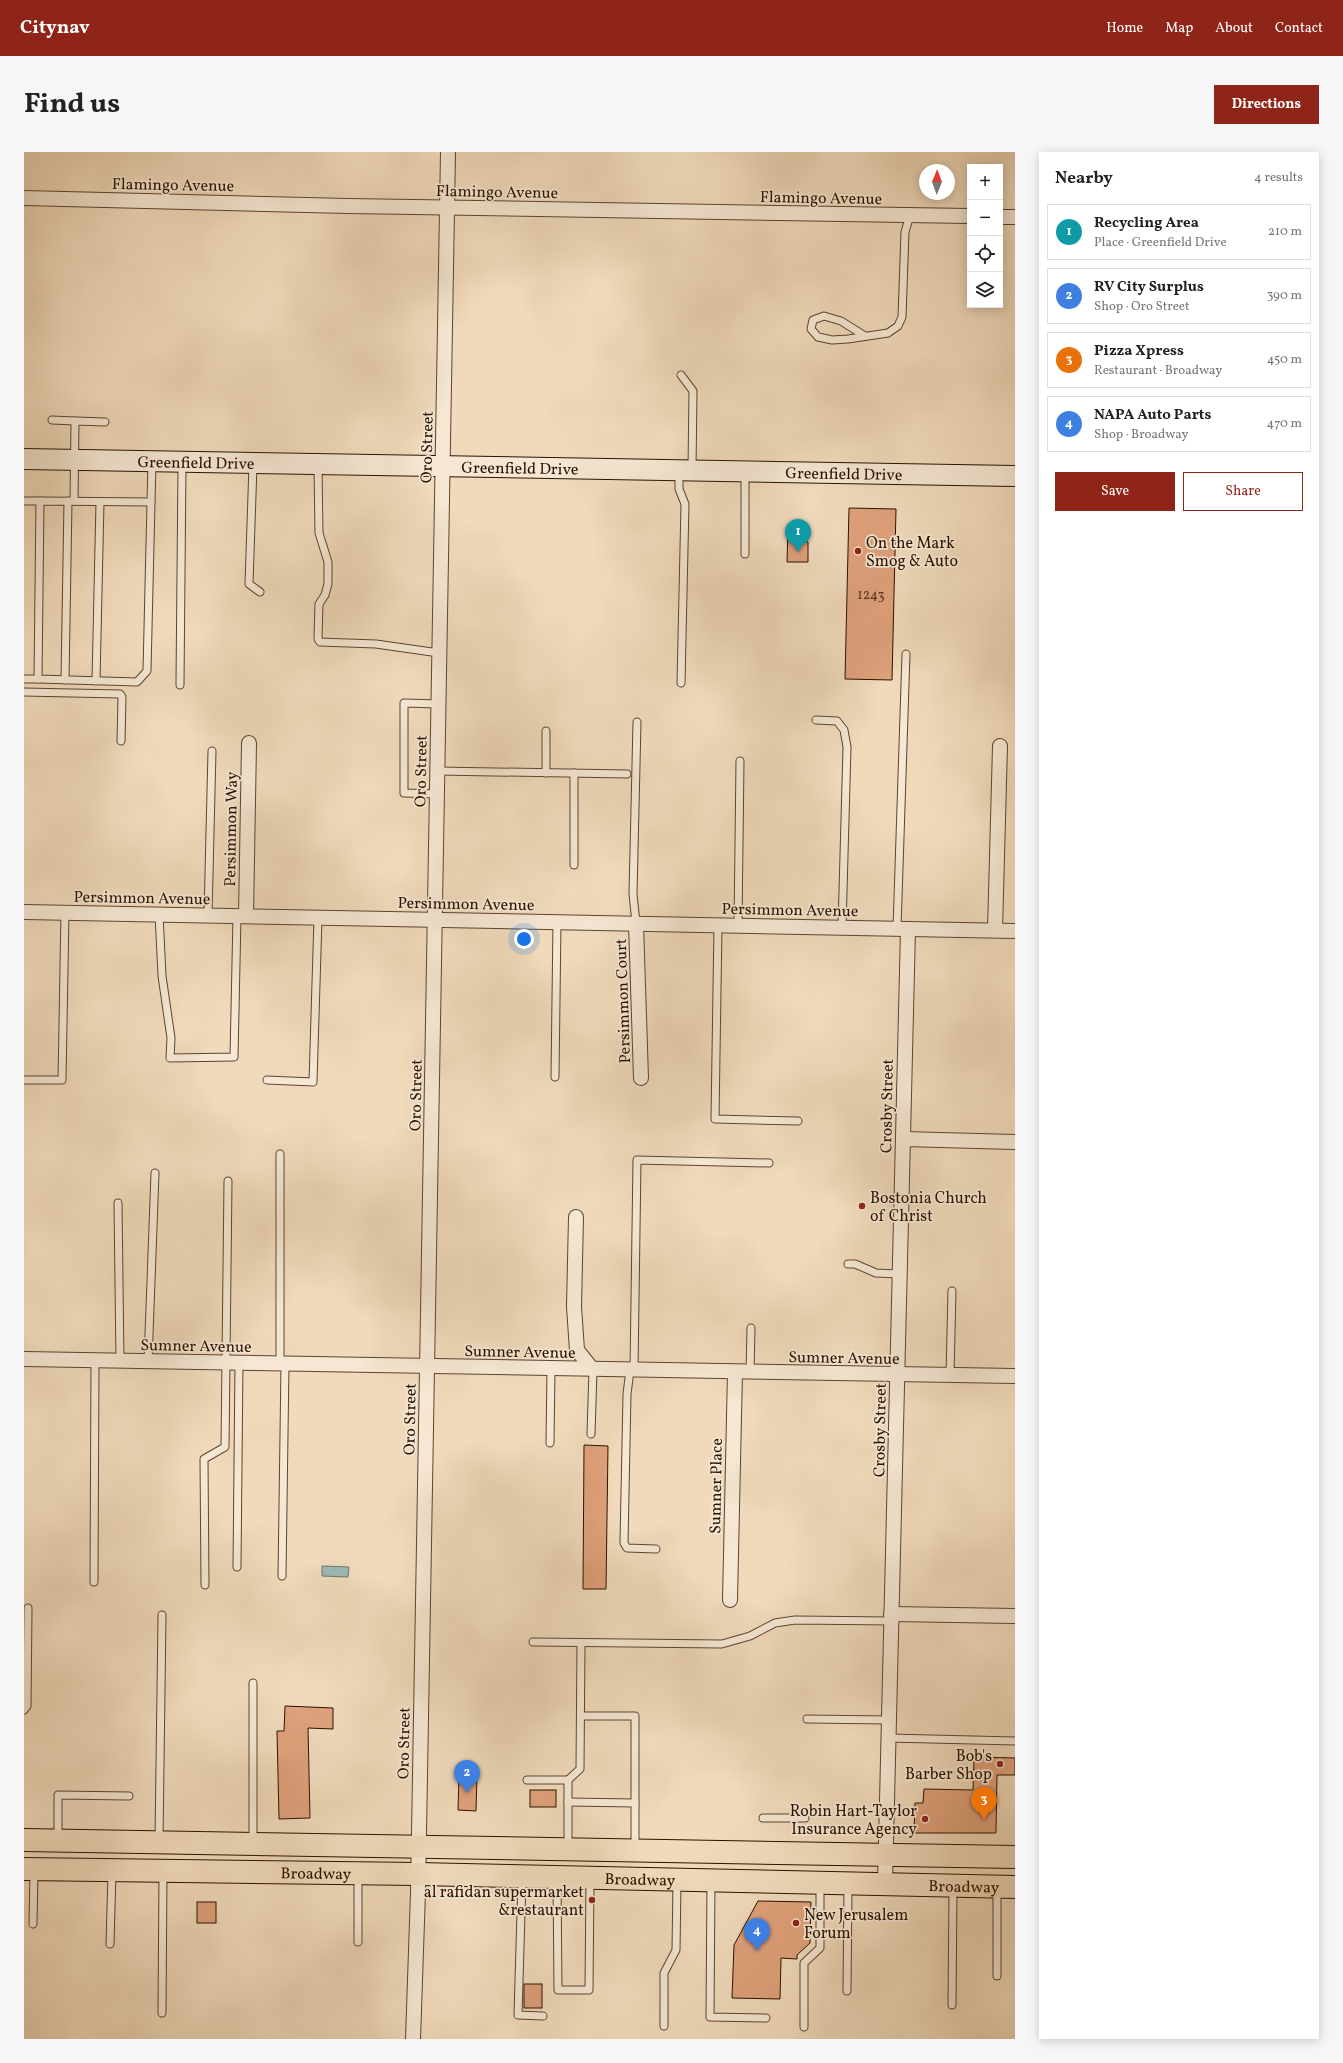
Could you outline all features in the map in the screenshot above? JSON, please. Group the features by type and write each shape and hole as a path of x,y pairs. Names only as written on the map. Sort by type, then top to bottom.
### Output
{"main road":[{"name":"Greenfield Drive","path":"24,459 1015,476"},
{"name":"Broadway","path":"24,1840 1015,1857"},
{"name":"Broadway","path":"29,1869 418,1874 1006,1887"}],"street":[{"name":"Oro Street","path":"413,2039 418,1874 448,152"},
{"name":"Flamingo Avenue","path":"24,198 447,208 967,216"},
{"path":"1003,217 1015,217"},
{"name":"Persimmon Way","path":"241,916 249,743"},
{"path":"1000,746 995,930 1015,931"},
{"name":"Persimmon Avenue","path":"24,912 995,930"},
{"name":"Persimmon Court","path":"636,923 641,1078"},
{"name":"Crosby Street","path":"885,1884 903,1139 902,929"},
{"path":"903,1139 1015,1142"},
{"path":"576,1218 574,1307 576,1350 593,1370"},
{"name":"Sumner Avenue","path":"24,1359 593,1370 1015,1376"},
{"name":"Sumner Place","path":"730,1600 735,1372"},
{"path":"891,1618 1015,1616"}],"lane":[{"path":"865,336 841,321 824,316 813,320 811,329 818,337 832,340 865,336 888,333 898,326 902,317 905,232 910,215"},
{"path":"681,375 693,391 685,470 679,489 685,504 681,683"},
{"path":"52,420 105,422"},
{"path":"65,680 71,501 75,460 75,421"},
{"path":"24,679 137,682 147,671 152,461"},
{"path":"180,685 182,462"},
{"path":"253,463 249,584 260,592"},
{"path":"318,464 319,533 328,562 328,584 325,595 319,604 318,639 320,642 376,644 439,653"},
{"path":"744,554 745,471"},
{"path":"24,501 151,502"},
{"path":"38,679 40,501"},
{"path":"96,681 100,502"},
{"path":"902,929 906,654"},
{"path":"24,692 120,694 122,697 121,741"},
{"path":"437,794 404,793 404,703 438,704"},
{"path":"816,720 837,721 844,730 847,747 842,928"},
{"path":"636,923 632,894 637,722"},
{"path":"546,731 546,773"},
{"path":"208,916 212,750"},
{"path":"738,925 740,761"},
{"path":"437,772 627,774"},
{"path":"574,773 574,865"},
{"path":"24,1080 62,1080 65,912"},
{"path":"159,914 162,976 171,1038 170,1058 234,1057 241,916"},
{"path":"266,1080 313,1082 318,918"},
{"path":"555,1077 557,922"},
{"path":"718,925 715,1119 798,1121"},
{"path":"280,1154 283,1364 282,1576"},
{"path":"656,1549 627,1548 624,1543 626,1394 632,1370 637,1160 769,1163"},
{"path":"148,1362 155,1173"},
{"path":"228,1181 237,1567"},
{"path":"118,1203 120,1361"},
{"path":"848,1264 855,1264 876,1274 899,1274"},
{"path":"950,1375 952,1291"},
{"path":"750,1372 751,1328"},
{"path":"94,1582 95,1361"},
{"path":"205,1585 204,1460 225,1447 232,1363"},
{"path":"550,1443 551,1369"},
{"path":"592,1434 593,1370"},
{"path":"24,1710 27,1706 28,1608"},
{"path":"159,1842 162,1615"},
{"path":"532,1642 722,1644 750,1636 775,1623 795,1620 891,1618"},
{"path":"527,1780 568,1780 580,1769 581,1643"},
{"path":"253,1683 253,1844"},
{"path":"581,1716 635,1716 635,1850"},
{"path":"807,1718 889,1720"},
{"path":"889,1738 1015,1741"},
{"path":"568,1780 568,1849"},
{"path":"58,1840 58,1795 129,1796"},
{"path":"568,1802 635,1803"},
{"path":"763,1818 806,1818"},
{"path":"29,1869 33,1924"},
{"path":"110,1944 113,1870"},
{"path":"162,2013 163,1871"},
{"path":"358,1873 358,1942"},
{"path":"522,1876 518,2016 543,2016"},
{"path":"557,1877 558,1990 589,1990 590,1878"},
{"path":"664,2026 664,1973 676,1950 677,1880"},
{"path":"711,1881 710,2017 766,2018"},
{"path":"804,2027 804,1963 820,1948 820,1883"},
{"path":"847,1991 848,1883"},
{"path":"952,2005 953,1885"},
{"path":"997,1976 1006,1887"}],"water":[{"path":"322,1566 349,1567 348,1577 322,1576"}],"building":[{"path":"849,508 896,509 892,680 845,679"},
{"path":"788,527 801,528 801,541 808,542 808,562 787,562"},
{"path":"584,1445 608,1446 606,1589 583,1589"},
{"path":"285,1706 333,1708 333,1729 308,1728 310,1818 279,1819 277,1731 284,1731"},
{"path":"974,1757 1015,1758 1015,1775 997,1775 996,1833 914,1833 915,1803 923,1803 924,1789 973,1790"},
{"path":"459,1775 477,1775 476,1811 458,1810"},
{"path":"530,1790 556,1790 556,1807 530,1807"},
{"path":"758,1901 811,1902 810,1943 797,1955 797,1959 781,1958 780,1999 732,1998 734,1945"},
{"path":"197,1902 216,1902 216,1923 197,1923"},
{"path":"524,1984 542,1984 542,2008 524,2008"}],"place":[{"name":"On the Mark Smog & Auto","path":"858,551"},
{"name":"Recycling Area","path":"798,552"},
{"name":"Bostonia Church of Christ","path":"862,1206"},
{"name":"Bob's Barber Shop","path":"1000,1764"},
{"name":"RV City Surplus","path":"467,1793"},
{"name":"Robin Hart-Taylor Insurance Agency","path":"925,1819"},
{"name":"Pizza Xpress","path":"984,1820"},
{"name":"al rafidan supermarket &restaurant","path":"592,1900"},
{"name":"New Jerusalem Forum","path":"796,1923"},
{"name":"NAPA Auto Parts","path":"757,1951"}]}
